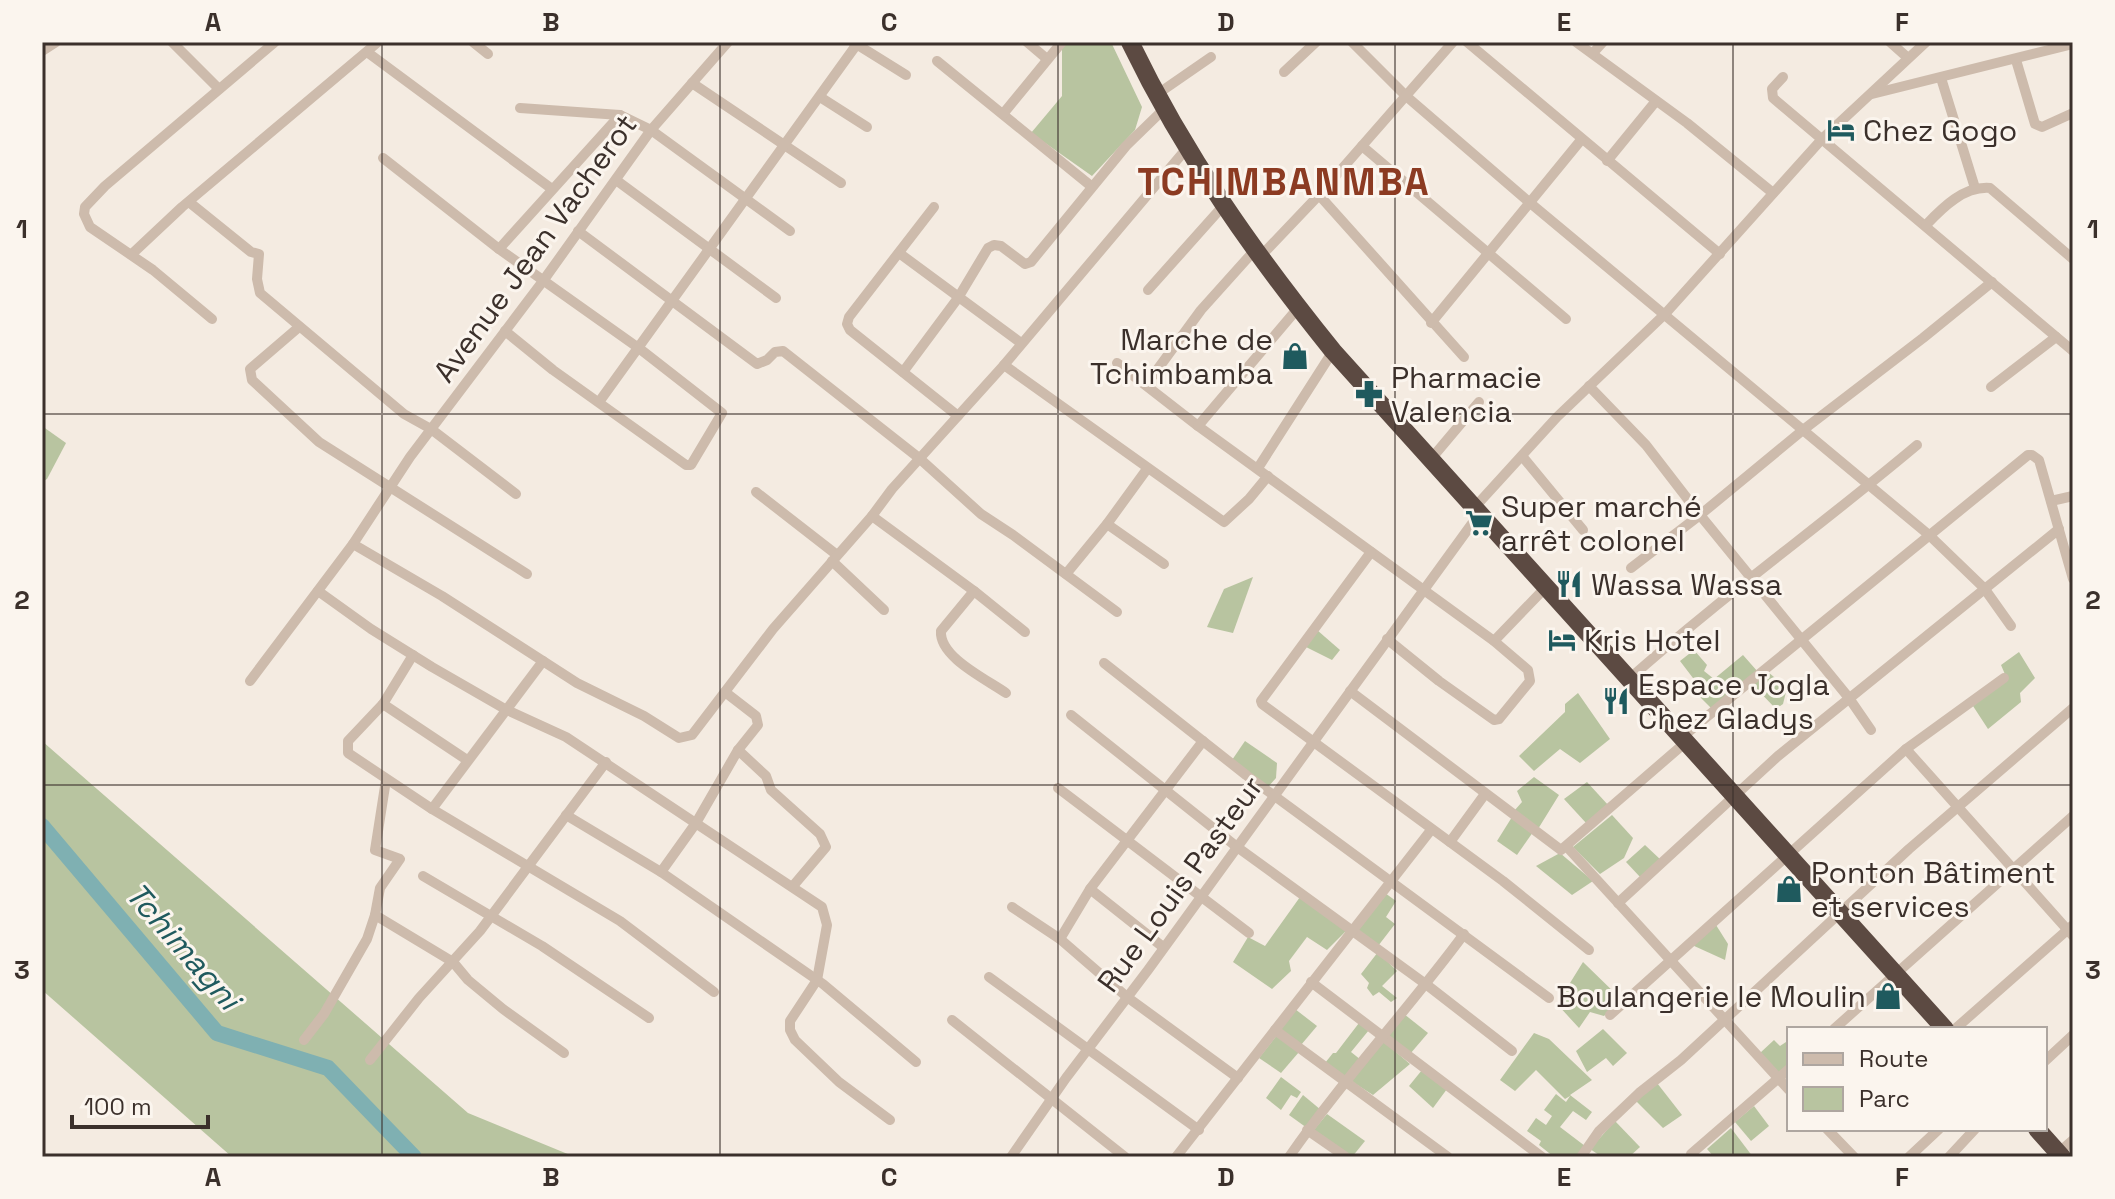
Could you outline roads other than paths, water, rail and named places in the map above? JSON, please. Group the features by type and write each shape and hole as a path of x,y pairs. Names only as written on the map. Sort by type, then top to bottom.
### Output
{"highway":[{"path":"1130,42 1160,102 1223,206 1256,254 1333,351 1943,1027"},
{"path":"2040,1131 2065,1150"}],"street":[{"path":"42,51 56,42"},
{"path":"172,42 219,89"},
{"path":"212,319 132,254 90,227 84,214 85,207 105,186 275,42"},
{"path":"132,254 378,42"},
{"path":"473,42 488,54"},
{"name":"Avenue Jean Vacherot","path":"353,544 431,429 543,281 651,130 728,42"},
{"path":"1027,42 1047,59"},
{"path":"1003,114 1062,42"},
{"path":"1284,72 1316,42"},
{"path":"1352,42 1406,96 1529,202 1929,535 1984,588 2011,626"},
{"path":"1146,385 1201,310 1319,195 1453,42"},
{"path":"1467,42 1720,254"},
{"path":"1576,42 1773,193"},
{"path":"1593,53 1603,42"},
{"path":"1890,42 1908,58"},
{"path":"1477,511 1522,456 1589,386 1665,314 1822,139 1926,42"},
{"path":"2035,42 2040,53"},
{"path":"599,402 820,97 855,43 906,75"},
{"path":"1870,95 2073,44"},
{"path":"367,52 398,78 552,189"},
{"path":"903,372 958,298 988,248 1001,246 1025,264 1031,262 1160,102 1211,57"},
{"path":"2016,60 2035,124 2047,126 2073,113"},
{"path":"937,61 1091,186"},
{"path":"1783,77 1772,89 1773,98 2073,351"},
{"path":"1941,78 1975,188"},
{"path":"692,83 841,183"},
{"path":"820,97 867,127"},
{"path":"1607,161 1656,101"},
{"path":"520,108 620,115 651,130 790,231"},
{"path":"499,249 620,115"},
{"path":"1431,323 1581,140"},
{"path":"1362,146 1566,319"},
{"path":"250,681 353,544 442,596 593,692 644,716 679,738 692,735 751,656 919,458 1004,365 1187,148"},
{"path":"383,158 499,249 640,349 722,413 691,465 684,464 553,370 505,331"},
{"path":"616,180 776,298"},
{"path":"1926,225 1953,200 1975,188 1990,188 2073,259"},
{"path":"1319,195 1464,357"},
{"path":"189,202 251,252 259,254 257,279 260,293 404,414 431,429 516,494"},
{"path":"1148,290 1223,206"},
{"path":"934,207 849,317 847,324 850,330 958,416"},
{"path":"578,231 757,364 775,352 783,351 919,458 981,514 1117,612"},
{"path":"899,253 1021,343"},
{"path":"1631,568 1992,282"},
{"path":"1198,426 1298,308"},
{"path":"299,327 250,369 252,380 319,442 527,574"},
{"path":"1991,387 2056,337"},
{"path":"1258,468 1333,351"},
{"path":"1117,363 1198,426 1494,641 1531,675 1530,681 1499,719 1494,720 1387,639"},
{"path":"1004,365 1224,522 1268,476"},
{"path":"1589,386 1646,445 1750,579 1849,698 1871,730"},
{"path":"1431,459 1479,402"},
{"path":"1628,680 1683,631 1917,445"},
{"path":"1350,691 1558,848 1567,847 1801,639 2028,455 2039,460 2073,579"},
{"path":"1522,456 1583,530"},
{"path":"1066,574 1147,469"},
{"path":"756,492 834,558 884,610"},
{"path":"2051,501 2073,496"},
{"name":"Rue Louis Pasteur","path":"1011,1157 1275,796 1477,511"},
{"path":"872,516 1025,632"},
{"path":"1107,524 1164,564"},
{"path":"1618,903 1778,756 2059,529"},
{"path":"1371,552 1261,701 1262,704 1450,842 1589,950"},
{"path":"1494,641 1546,587"},
{"path":"318,591 413,655 505,709 563,735 822,907 827,916 817,980 790,1021 795,1040 839,1082 890,1120"},
{"path":"974,591 941,631 940,639 951,655 1006,693"},
{"path":"413,655 383,704 348,741 346,749 386,780 432,809 620,921 714,992"},
{"path":"432,809 543,661"},
{"path":"1104,663 1275,796 1549,998"},
{"path":"1610,1015 1906,749 2004,678"},
{"path":"661,872 696,823 738,750 758,725 758,720 725,692"},
{"path":"383,704 467,760"},
{"path":"1581,1157 1599,1131 1639,1093 1681,1060 1958,807 2073,708"},
{"path":"1071,715 1237,847 1512,1051"},
{"path":"1060,939 1090,889 1168,791 1203,741"},
{"path":"1906,749 2071,930 1957,1027"},
{"path":"738,750 766,776 771,790 820,834 826,847 793,886"},
{"path":"370,1060 491,916 606,762"},
{"path":"304,1040 332,1001 367,939 380,888 400,859 375,850 386,780"},
{"path":"1058,788 1249,933"},
{"path":"1450,842 1485,794"},
{"path":"566,815 661,872 817,980 916,1062"},
{"path":"1836,1027 2073,816"},
{"path":"1176,1157 1431,830"},
{"path":"1567,847 1787,1088"},
{"path":"423,876 542,946 649,1018"},
{"path":"1090,889 1163,947"},
{"path":"1012,907 1060,939 1127,997 1238,1078"},
{"path":"375,915 453,962 468,980 503,1009 564,1053"},
{"path":"1289,1157 1344,1080 1427,985 1464,934"},
{"path":"989,977 1199,1130"},
{"path":"1311,982 1542,1157"},
{"path":"952,1020 1125,1157"},
{"path":"1275,1030 1344,1080 1433,1153 1448,1157"},
{"path":"2047,1059 2073,1035"},
{"path":"1691,1154 1787,1071"},
{"path":"1307,1130 1346,1157"},
{"path":"1829,1131 1854,1157"},
{"path":"1922,1131 1928,1139"},
{"path":"1909,1157 1937,1131"},
{"path":"1949,1157 1973,1131"}],"waterway":[{"name":"Tchimagni","path":"42,826 217,1033 328,1068 414,1157"}],"place":[{"name":"Chez Gogo","path":"1841,130"},
{"name":"Marche de Tchimbamba","path":"1295,356"},
{"name":"Pharmacie Valencia","path":"1369,394"},
{"name":"Super marché arrêt colonel","path":"1479,523"},
{"name":"Wassa Wassa","path":"1569,584"},
{"name":"Kris Hotel","path":"1562,640"},
{"name":"Espace Jogla Chez Gladys","path":"1616,701"},
{"name":"Ponton Bâtiment et services","path":"1789,889"},
{"name":"Boulangerie le Moulin","path":"1888,996"}],"district":[{"name":"TCHIMBANMBA","path":"1284,182"}]}
